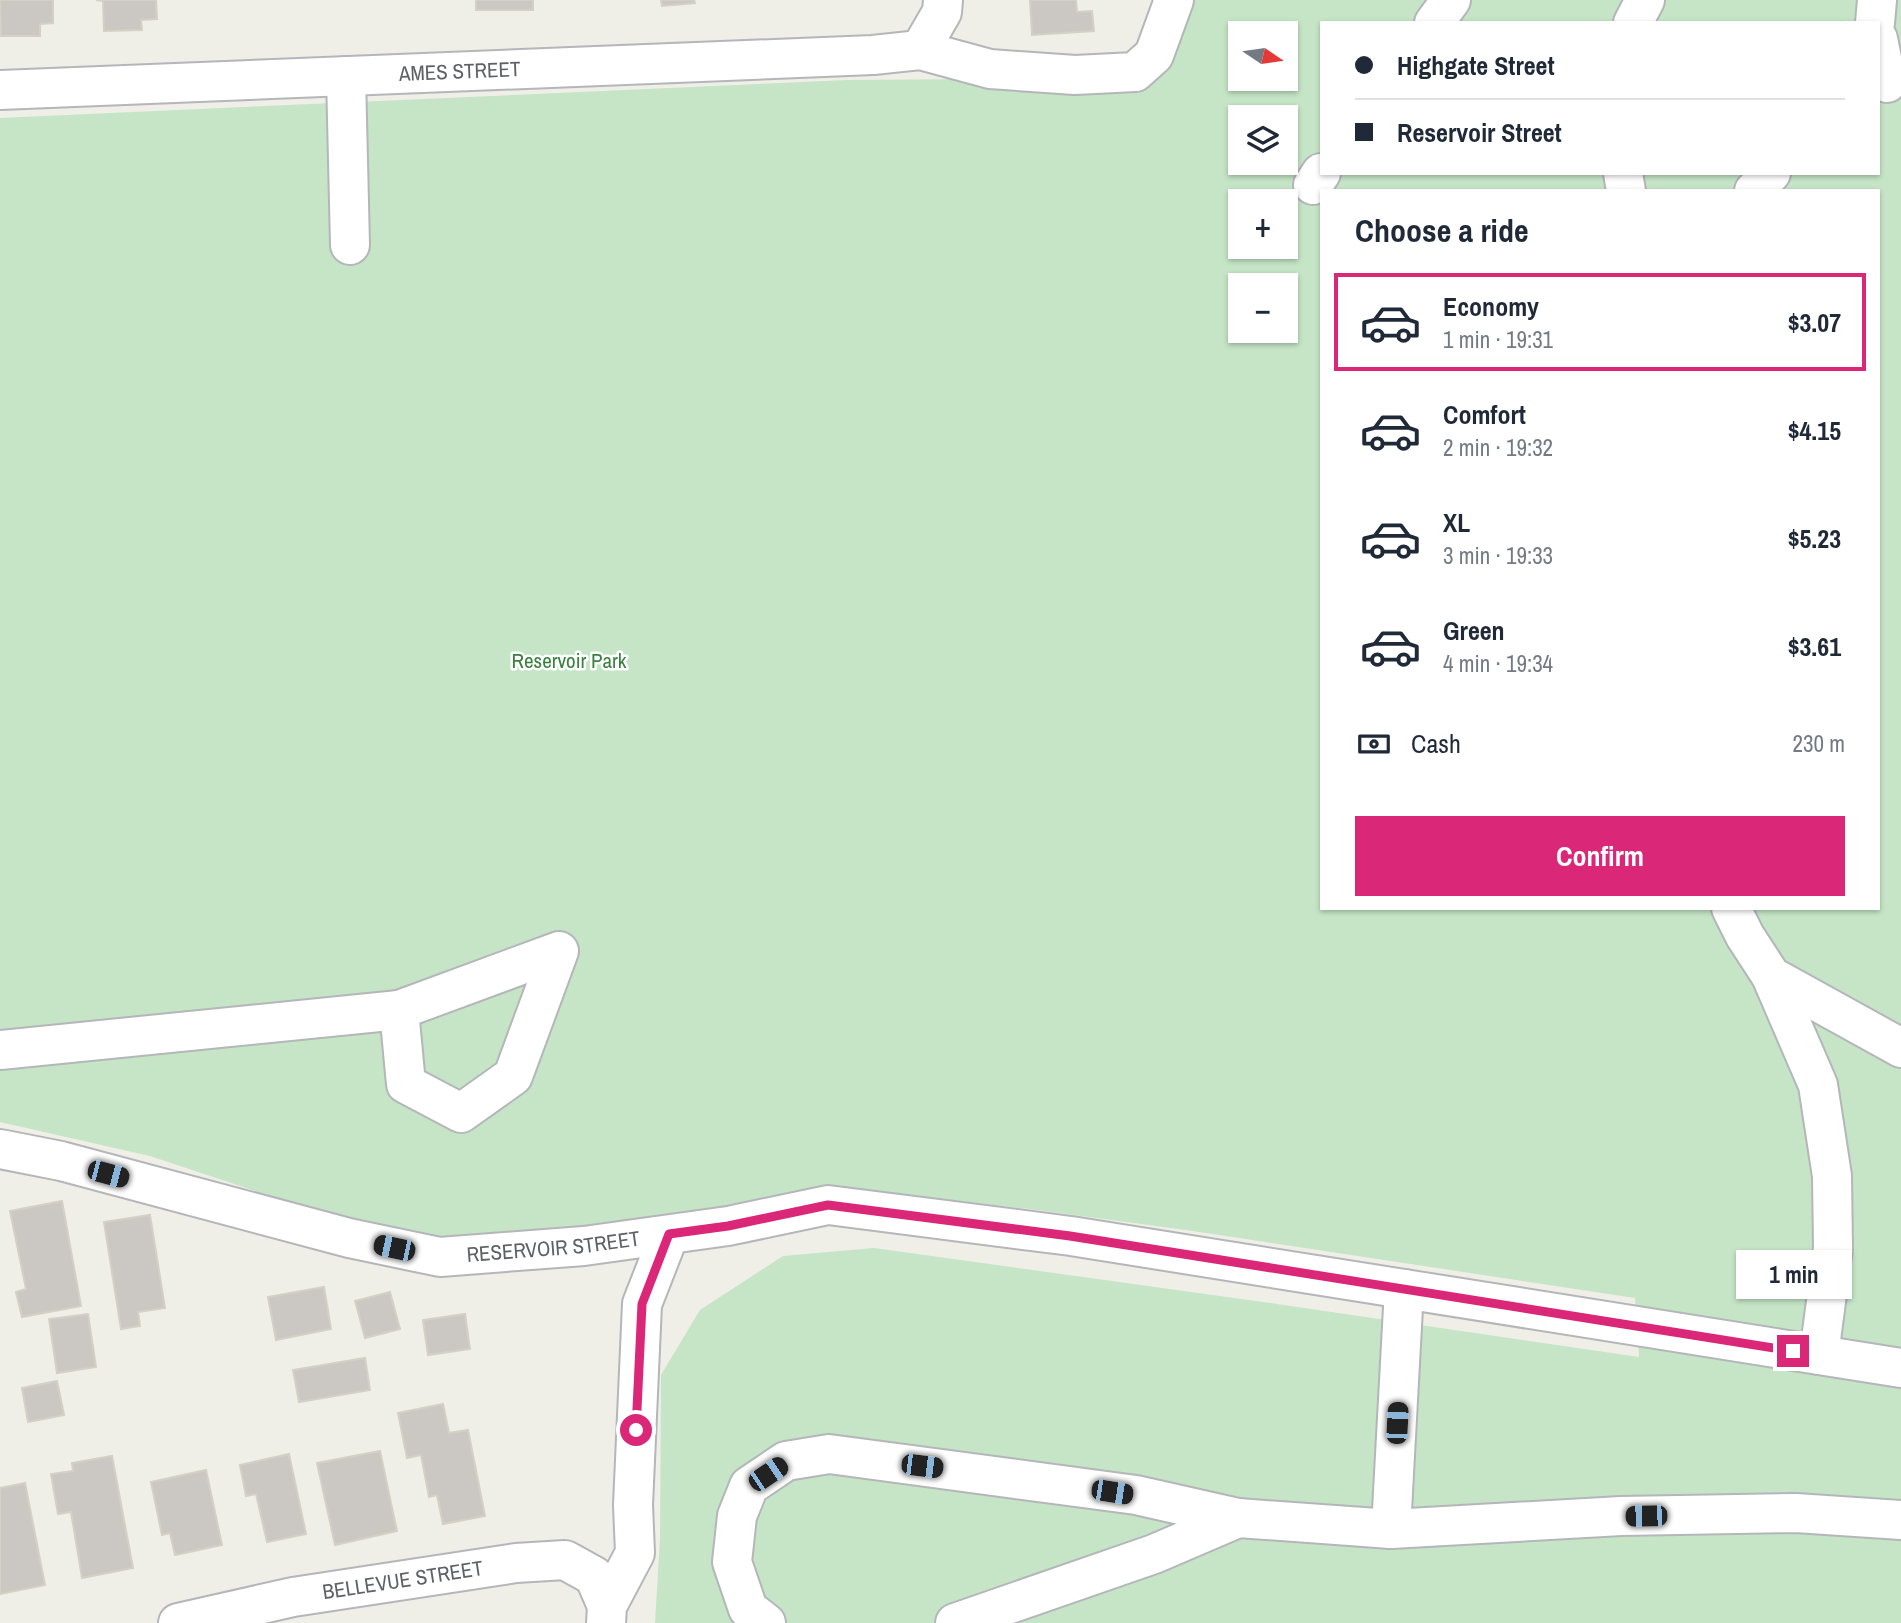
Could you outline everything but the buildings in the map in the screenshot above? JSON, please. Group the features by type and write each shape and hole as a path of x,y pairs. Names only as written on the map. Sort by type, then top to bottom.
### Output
{"street":[{"path":"943,0 942,12 920,50 990,69 1075,75 1135,72 1154,55 1174,0"},
{"path":"1435,21 1451,0"},
{"path":"1634,21 1645,0"},
{"path":"1875,21 1877,0"},
{"path":"1880,47 1889,83"},
{"name":"AMES STREET","path":"0,90 873,55 920,50"},
{"path":"346,76 350,245"},
{"path":"1756,189 1769,175"},
{"path":"1732,910 1745,936 1772,976 1818,1085 1832,1176 1833,1248 1819,1355"},
{"path":"0,1050 399,1010 559,951 513,1076 461,1113 406,1084 399,1010"},
{"path":"1772,976 1901,1048"},
{"name":"RESERVOIR STREET","path":"0,1149 61,1161 349,1238 440,1257 584,1246 728,1226 828,1205 1070,1236 1901,1368"},
{"path":"607,1614 635,1553 633,1505 642,1304 669,1234"},
{"path":"1391,1529 1404,1289"},
{"path":"766,1623 748,1609 732,1562 737,1516 749,1486 786,1461 829,1454 1136,1495 1238,1518 1391,1529 1621,1516 1796,1513 1901,1520"},
{"path":"955,1623 1050,1606 1154,1554 1238,1518"},
{"name":"BELLEVUE STREET","path":"178,1623 293,1597 516,1563 565,1560 594,1576 607,1614"}],"green space":[{"name":"Reservoir Park","path":"1166,0 1901,0 1901,1623 655,1623 660,1539 661,1375 700,1310 783,1256 874,1248 1639,1357 1635,1298 1193,1231 862,1190 561,1241 474,1240 402,1234 334,1217 150,1156 0,1122 0,118 848,80 978,79 1073,57 1127,56 1148,42"}],"route":[{"path":"636,1430 642,1304 669,1234 728,1226 828,1205 1070,1236 1793,1351"}]}
